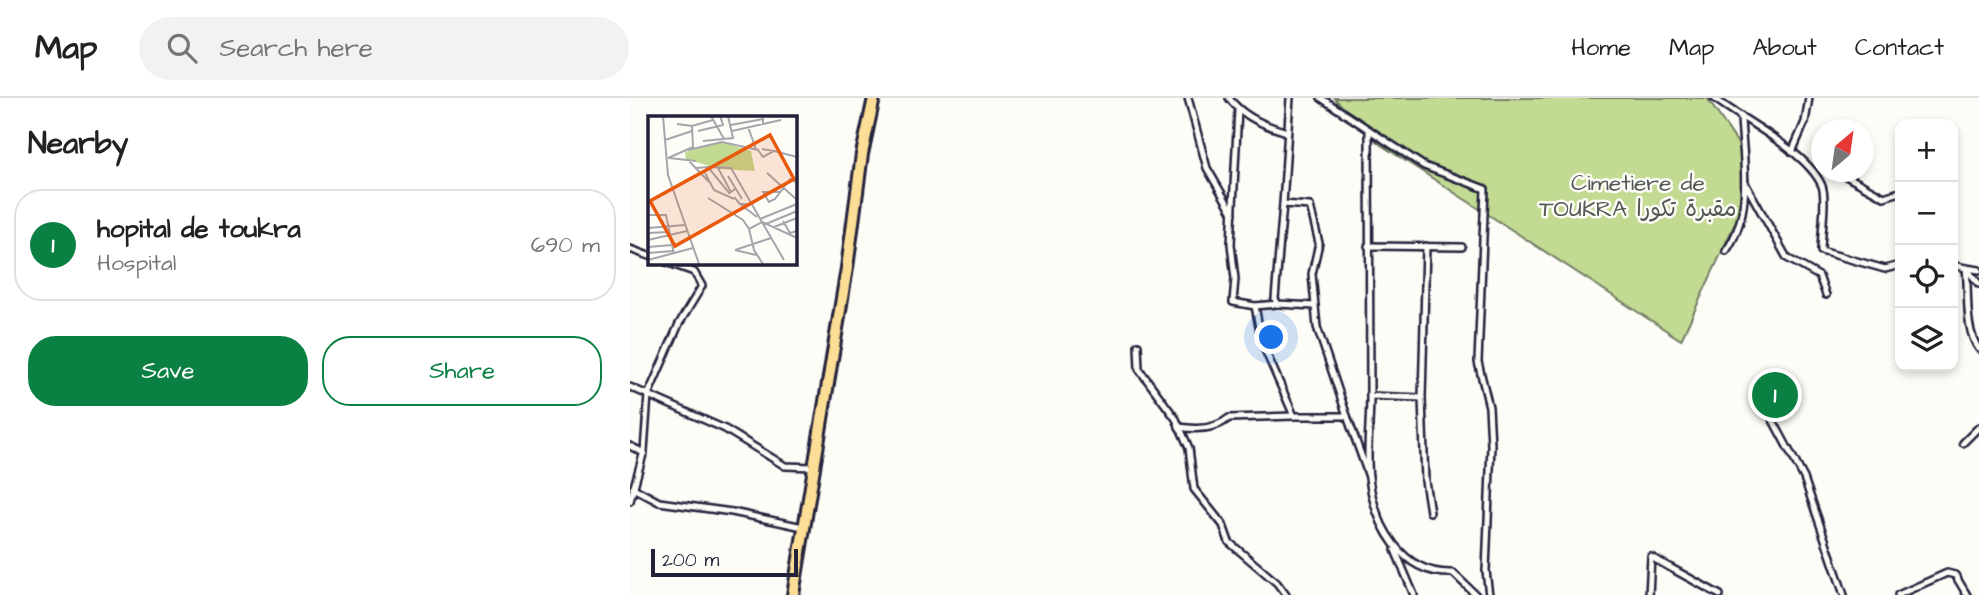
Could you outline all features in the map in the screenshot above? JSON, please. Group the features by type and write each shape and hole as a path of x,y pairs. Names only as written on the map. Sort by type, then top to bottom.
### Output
{"highway":[{"path":"793,595 847,268 862,154 874,98"}],"street":[{"path":"1188,98 1207,168 1233,213"},
{"path":"1229,98 1238,110 1270,128 1287,132"},
{"path":"1278,304 1275,299 1290,98"},
{"path":"1321,98 1423,166 1485,189 1478,362 1489,407 1491,445 1486,571 1489,595"},
{"path":"1714,98 1793,152 1823,188 1821,251 1885,269 1895,266"},
{"path":"1793,152 1805,122 1809,98"},
{"path":"1238,110 1233,213 1233,302 1255,306 1315,306"},
{"path":"1727,251 1742,219 1745,183 1741,118"},
{"path":"1369,131 1369,477"},
{"path":"1857,182 1884,197 1895,194"},
{"path":"1745,183 1784,254 1794,263 1819,276 1826,295"},
{"path":"1283,204 1310,206 1319,243 1312,274 1317,327 1393,547 1414,595"},
{"path":"1368,246 1462,247"},
{"path":"1426,246 1422,398 1425,481 1430,512"},
{"path":"631,250 648,256"},
{"path":"630,501 644,453 648,395 679,324 702,286 694,272 672,264"},
{"path":"1958,266 1979,270"},
{"path":"1966,268 1979,284"},
{"path":"1966,268 1970,325 1973,340 1979,349"},
{"path":"1255,306 1262,343 1294,416"},
{"path":"1138,345 1139,369 1179,427 1189,448 1194,489 1223,525 1229,542 1267,574 1286,595"},
{"path":"630,387 725,429 785,466 814,467"},
{"path":"1370,396 1422,398"},
{"path":"1768,411 1804,478 1844,595"},
{"path":"1179,427 1208,428 1221,425 1229,418 1347,416"},
{"path":"1963,443 1979,427"},
{"path":"630,446 644,453"},
{"path":"632,488 659,502 732,512 805,528"},
{"path":"1393,547 1428,572 1453,573 1476,595"},
{"path":"1649,595 1651,557 1720,595"},
{"path":"1898,595 1947,573 1955,575 1967,595"}],"green space":[{"name":"Cimetiere de TOUKRA مقبرة تكورا","path":"1334,98 1707,98 1741,148 1751,189 1681,340 1378,143"}],"place":[{"name":"hopital de toukra","path":"1775,395"}]}
